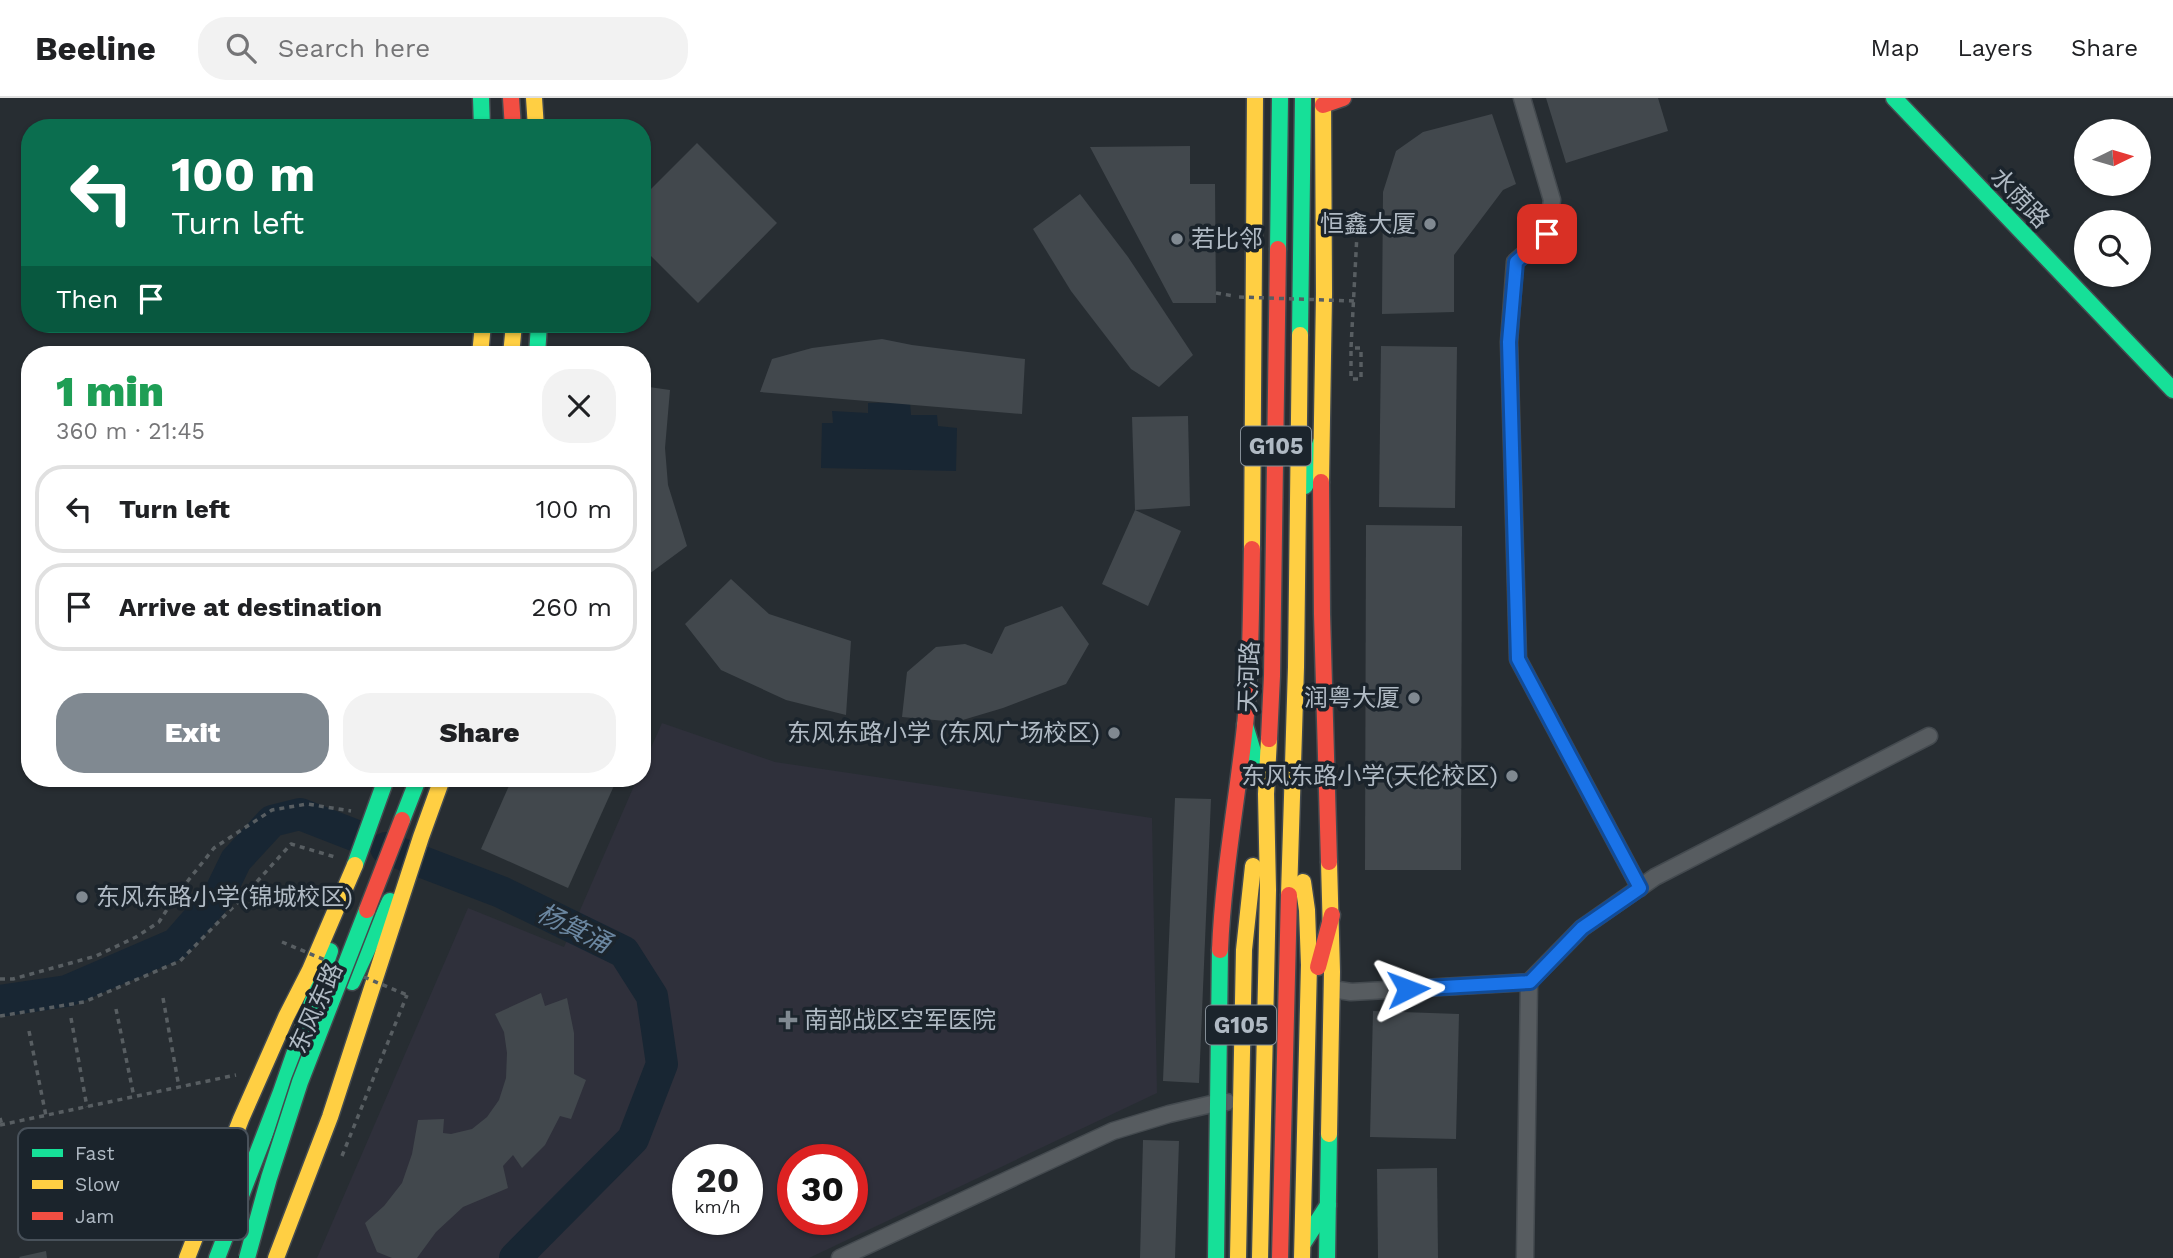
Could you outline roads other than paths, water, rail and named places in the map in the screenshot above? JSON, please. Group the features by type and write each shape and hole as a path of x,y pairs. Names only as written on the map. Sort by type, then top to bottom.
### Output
{"main road":[{"path":"481,98 482,119"},
{"path":"511,98 512,119"},
{"path":"534,98 535,119"},
{"path":"1216,1258 1216,1103 1222,907 1245,725 1251,635 1255,98"},
{"name":"天河路","path":"1260,1258 1280,98"},
{"name":"天河路","path":"1280,1258 1292,800 1303,98"},
{"path":"1323,101 1343,98"},
{"name":"水荫路","path":"1894,98 2173,390"},
{"path":"1302,151 1323,101"},
{"path":"1323,101 1323,697 1332,915 1326,1258"},
{"path":"1297,509 1321,442"},
{"path":"1245,725 1266,794"},
{"name":"东风东路","path":"248,1178 281,1093 383,787"},
{"path":"247,1258 300,1082 415,787"},
{"path":"282,1256 330,1117 408,870 439,787"},
{"name":"G105","path":"1238,1258 1244,950 1247,906 1266,794"},
{"name":"G105","path":"1292,800 1307,910 1308,1003 1302,1251"},
{"path":"238,1128 356,863"},
{"name":"东风东路","path":"248,1235 328,1035 408,870"},
{"path":"1308,1003 1332,915"},
{"path":"1302,1251 1328,1205"},
{"path":"181,1258 189,1240"},
{"path":"187,1258 194,1240"},
{"name":"东风东路","path":"217,1258 224,1240"},
{"name":"东风东路","path":"239,1258 246,1240"}],"street":[{"path":"1522,98 1552,200 1547,234 1516,262 1510,329 1518,659 1640,888"},
{"path":"1525,1258 1530,982 1582,928 1655,877 1929,736"},
{"path":"1332,989 1351,992 1530,982"},
{"path":"840,1258 1113,1131 1216,1103 1240,1101"}],"water":[{"path":"910,402 911,415 937,415 938,426 957,428 956,471 821,468 822,423 833,423 832,411 868,413 868,403"}],"waterway":[{"name":"杨箕涌","path":"0,1001 67,991 176,944 219,895 236,860 272,821 300,814 354,835"},
{"name":"杨箕涌","path":"386,848 501,892 624,952 652,996 662,1064 633,1139 515,1258"}],"place":[{"name":"恒鑫大厦","path":"1430,224"},
{"name":"若比邻","path":"1177,239"},
{"name":"润粤大厦","path":"1414,698"},
{"name":"东风东路小学 (东风广场校区)","path":"1114,733"},
{"name":"东风东路小学(天伦校区)","path":"1512,776"},
{"name":"东风东路小学(锦城校区)","path":"82,897"},
{"name":"南部战区空军医院","path":"788,1020"}]}
